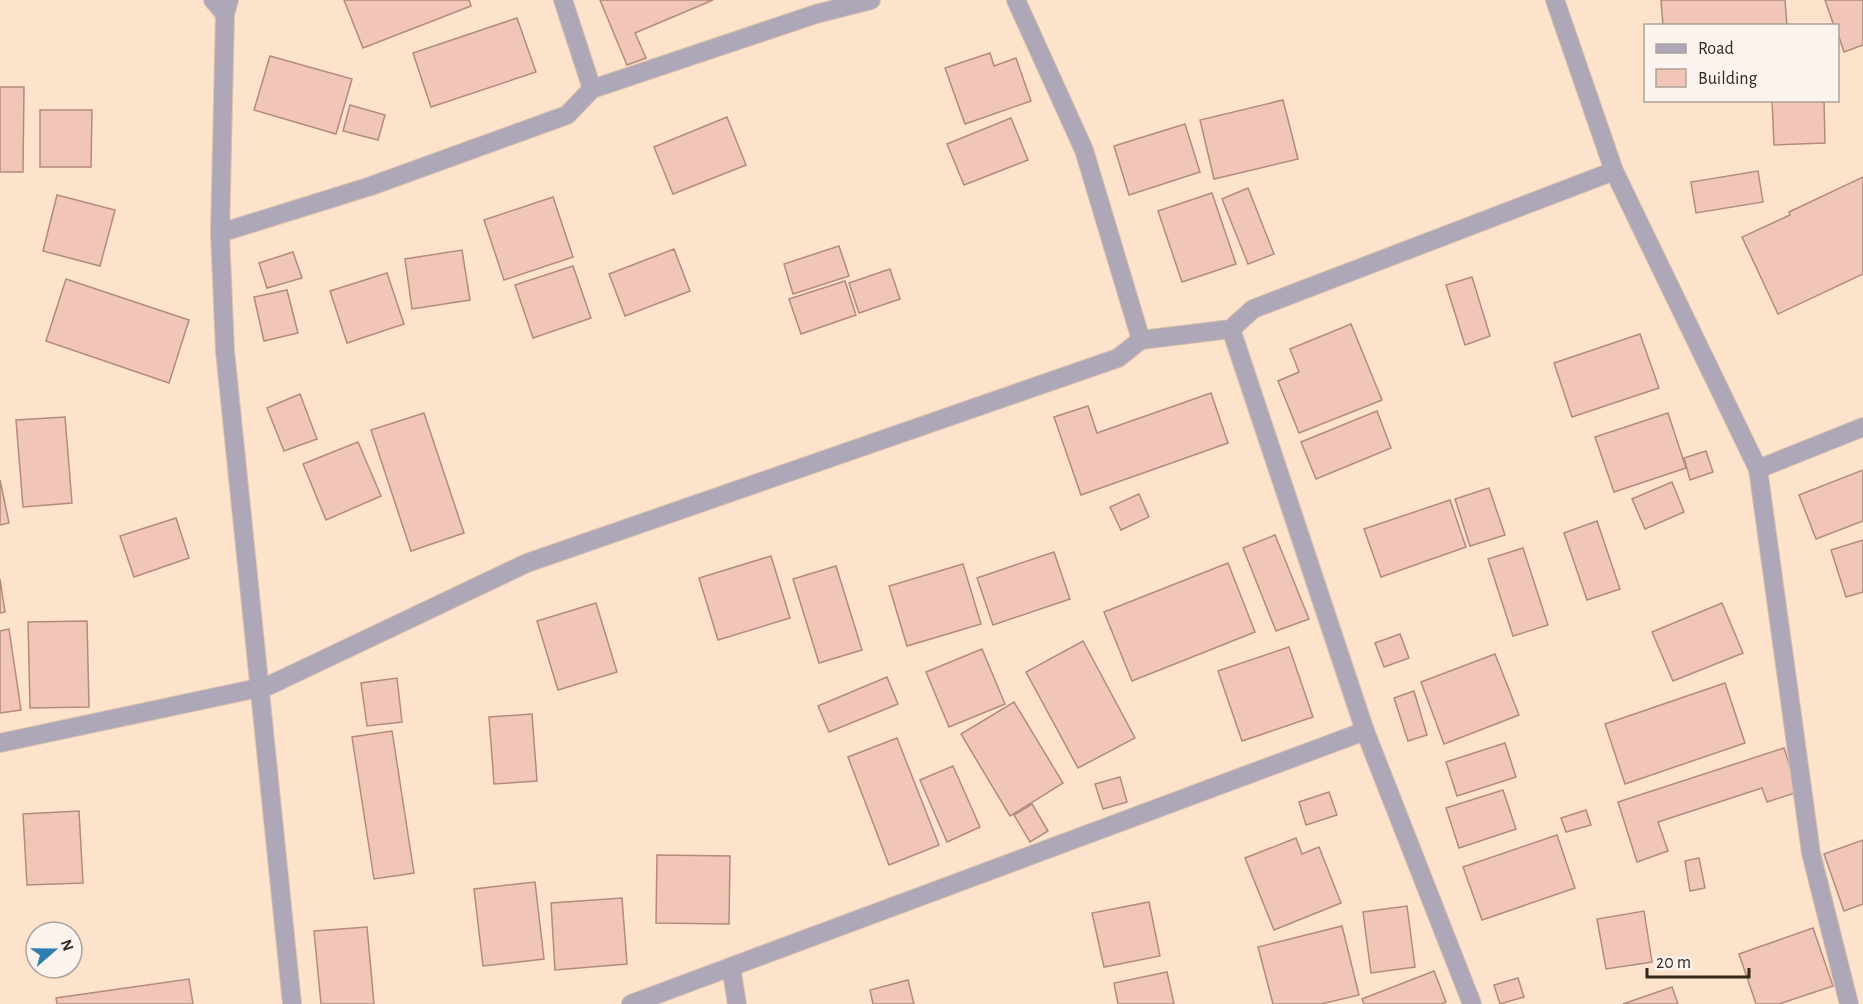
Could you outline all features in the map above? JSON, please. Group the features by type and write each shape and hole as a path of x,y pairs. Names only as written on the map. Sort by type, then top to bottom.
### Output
{"street":[{"path":"213,0 227,7 220,233 225,351 292,1004"},
{"path":"562,0 592,89"},
{"path":"220,233 371,186 567,115 592,89 816,14 871,0"},
{"path":"1016,0 1084,150 1140,340"},
{"path":"1555,0 1614,171 1758,469 1811,853 1849,1004"},
{"path":"0,743 268,686 527,563 1118,358 1140,340 1231,329 1252,309 1614,171"},
{"path":"1231,329 1365,731 1472,1004"},
{"path":"1758,469 1863,427"},
{"path":"631,1004 1365,731"},
{"path":"731,967 737,1004"}],"building":[{"path":"344,0 469,0 471,6 363,48"},
{"path":"600,0 713,0 635,33 646,58 627,65"},
{"path":"1661,0 1785,0 1787,24 1663,24"},
{"path":"1825,0 1863,0 1863,45 1844,52 1839,37 1839,24 1833,24"},
{"path":"517,18 536,72 431,107 413,53"},
{"path":"990,53 994,66 1016,58 1031,101 965,124 945,68"},
{"path":"270,56 352,79 336,134 254,110"},
{"path":"0,87 24,87 23,172 0,172"},
{"path":"1283,100 1298,159 1214,179 1200,120"},
{"path":"1772,102 1824,102 1825,143 1774,145"},
{"path":"350,105 385,115 378,140 343,131"},
{"path":"40,110 92,110 91,167 40,167"},
{"path":"727,117 746,165 673,194 654,147"},
{"path":"1011,118 1028,160 964,185 947,144"},
{"path":"1185,124 1200,172 1129,195 1114,146"},
{"path":"1758,171 1763,202 1696,213 1691,182"},
{"path":"1863,177 1863,274 1778,314 1742,237"},
{"path":"1248,188 1274,254 1248,264 1222,199"},
{"path":"1212,193 1236,264 1182,282 1158,211"},
{"path":"57,195 115,210 100,266 43,251"},
{"path":"553,197 573,257 504,280 484,220"},
{"path":"839,246 849,276 793,294 784,264"},
{"path":"674,249 690,291 625,316 609,274"},
{"path":"462,250 470,300 412,309 405,259"},
{"path":"293,252 302,278 267,288 259,263"},
{"path":"573,266 591,318 533,338 515,285"},
{"path":"890,269 900,299 859,313 849,283"},
{"path":"387,273 404,324 347,343 330,291"},
{"path":"1472,277 1490,336 1465,345 1446,285"},
{"path":"66,279 189,320 169,383 46,341"},
{"path":"845,281 856,315 801,334 789,299"},
{"path":"287,290 298,333 264,341 254,297"},
{"path":"1351,324 1382,400 1299,433 1278,381 1299,372 1290,349"},
{"path":"1640,334 1659,388 1572,417 1554,363"},
{"path":"1211,393 1228,443 1081,495 1054,417 1088,406 1097,433"},
{"path":"300,394 317,439 284,451 267,408"},
{"path":"1377,411 1391,448 1316,479 1301,442"},
{"path":"424,413 464,533 411,551 371,430"},
{"path":"1668,413 1686,468 1614,492 1595,437"},
{"path":"65,417 72,503 23,507 16,420"},
{"path":"358,442 381,496 326,520 303,464"},
{"path":"1706,451 1713,472 1690,480 1684,458"},
{"path":"1863,470 1863,521 1816,539 1799,495"},
{"path":"0,480 9,523 0,525"},
{"path":"1672,482 1684,512 1645,529 1632,499"},
{"path":"1489,488 1505,535 1470,546 1455,499"},
{"path":"1139,494 1149,517 1121,530 1110,507"},
{"path":"1450,500 1466,547 1381,577 1364,529"},
{"path":"176,518 189,558 134,577 120,536"},
{"path":"1597,521 1620,589 1587,600 1564,533"},
{"path":"1275,535 1309,619 1276,631 1243,548"},
{"path":"1863,540 1863,592 1846,597 1831,550"},
{"path":"1523,548 1548,625 1513,636 1488,559"},
{"path":"1054,552 1070,599 993,625 977,578"},
{"path":"771,556 790,618 718,640 699,578"},
{"path":"1228,563 1255,632 1132,681 1104,612"},
{"path":"963,564 981,624 907,646 889,586"},
{"path":"836,566 862,650 819,663 793,579"},
{"path":"0,579 5,612 0,613"},
{"path":"596,603 617,672 558,690 537,621"},
{"path":"1722,603 1743,653 1673,681 1652,632"},
{"path":"87,621 89,707 30,708 28,622"},
{"path":"9,629 21,710 0,713 0,631"},
{"path":"1400,634 1409,658 1384,667 1375,643"},
{"path":"1083,641 1135,738 1078,768 1026,672"},
{"path":"1289,647 1313,717 1242,741 1218,671"},
{"path":"982,649 1005,704 949,727 926,672"},
{"path":"1495,654 1519,715 1444,744 1421,682"},
{"path":"887,677 898,704 829,732 818,706"},
{"path":"397,678 402,722 367,726 361,683"},
{"path":"1725,683 1745,743 1625,784 1605,724"},
{"path":"1414,691 1427,735 1408,741 1394,698"},
{"path":"1014,702 1063,783 1010,816 961,734"},
{"path":"532,714 537,781 494,784 489,717"},
{"path":"392,731 414,873 374,879 352,737"},
{"path":"897,738 939,845 889,865 848,757"},
{"path":"1505,743 1516,777 1457,796 1446,762"},
{"path":"1784,748 1798,792 1767,802 1762,788 1658,822 1668,851 1637,862 1618,802"},
{"path":"953,766 980,827 947,842 920,780"},
{"path":"1120,777 1127,802 1103,809 1095,784"},
{"path":"1503,790 1516,829 1459,848 1446,808"},
{"path":"1329,792 1337,815 1306,825 1299,802"},
{"path":"1032,804 1048,831 1030,842 1014,815"},
{"path":"1586,810 1591,825 1566,832 1561,818"},
{"path":"79,811 83,883 27,885 23,814"},
{"path":"1557,835 1575,888 1482,920 1463,867"},
{"path":"1296,838 1302,854 1319,847 1341,903 1274,930 1245,858"},
{"path":"1863,840 1863,904 1844,911 1824,854"},
{"path":"657,855 730,856 729,924 656,923"},
{"path":"1699,858 1705,888 1690,891 1685,861"},
{"path":"535,882 544,959 483,966 474,889"},
{"path":"622,898 627,964 555,970 551,903"},
{"path":"1149,902 1160,956 1104,967 1092,913"},
{"path":"1407,906 1415,967 1371,973 1363,912"},
{"path":"1644,911 1652,962 1606,969 1597,919"},
{"path":"1342,926 1359,995 1321,1004 1273,1004 1258,947"},
{"path":"367,927 374,1004 321,1004 314,931"},
{"path":"1813,928 1833,986 1779,1004 1756,1004 1739,954"},
{"path":"1434,971 1446,1002 1441,1004 1364,1004 1362,999"},
{"path":"1167,972 1174,1004 1118,1004 1114,983"},
{"path":"1518,978 1524,997 1500,1004 1494,985"},
{"path":"189,979 193,1004 57,1004 56,998"},
{"path":"908,980 914,1004 873,1004 870,990"},
{"path":"1672,987 1678,1004 1623,1004"}]}
